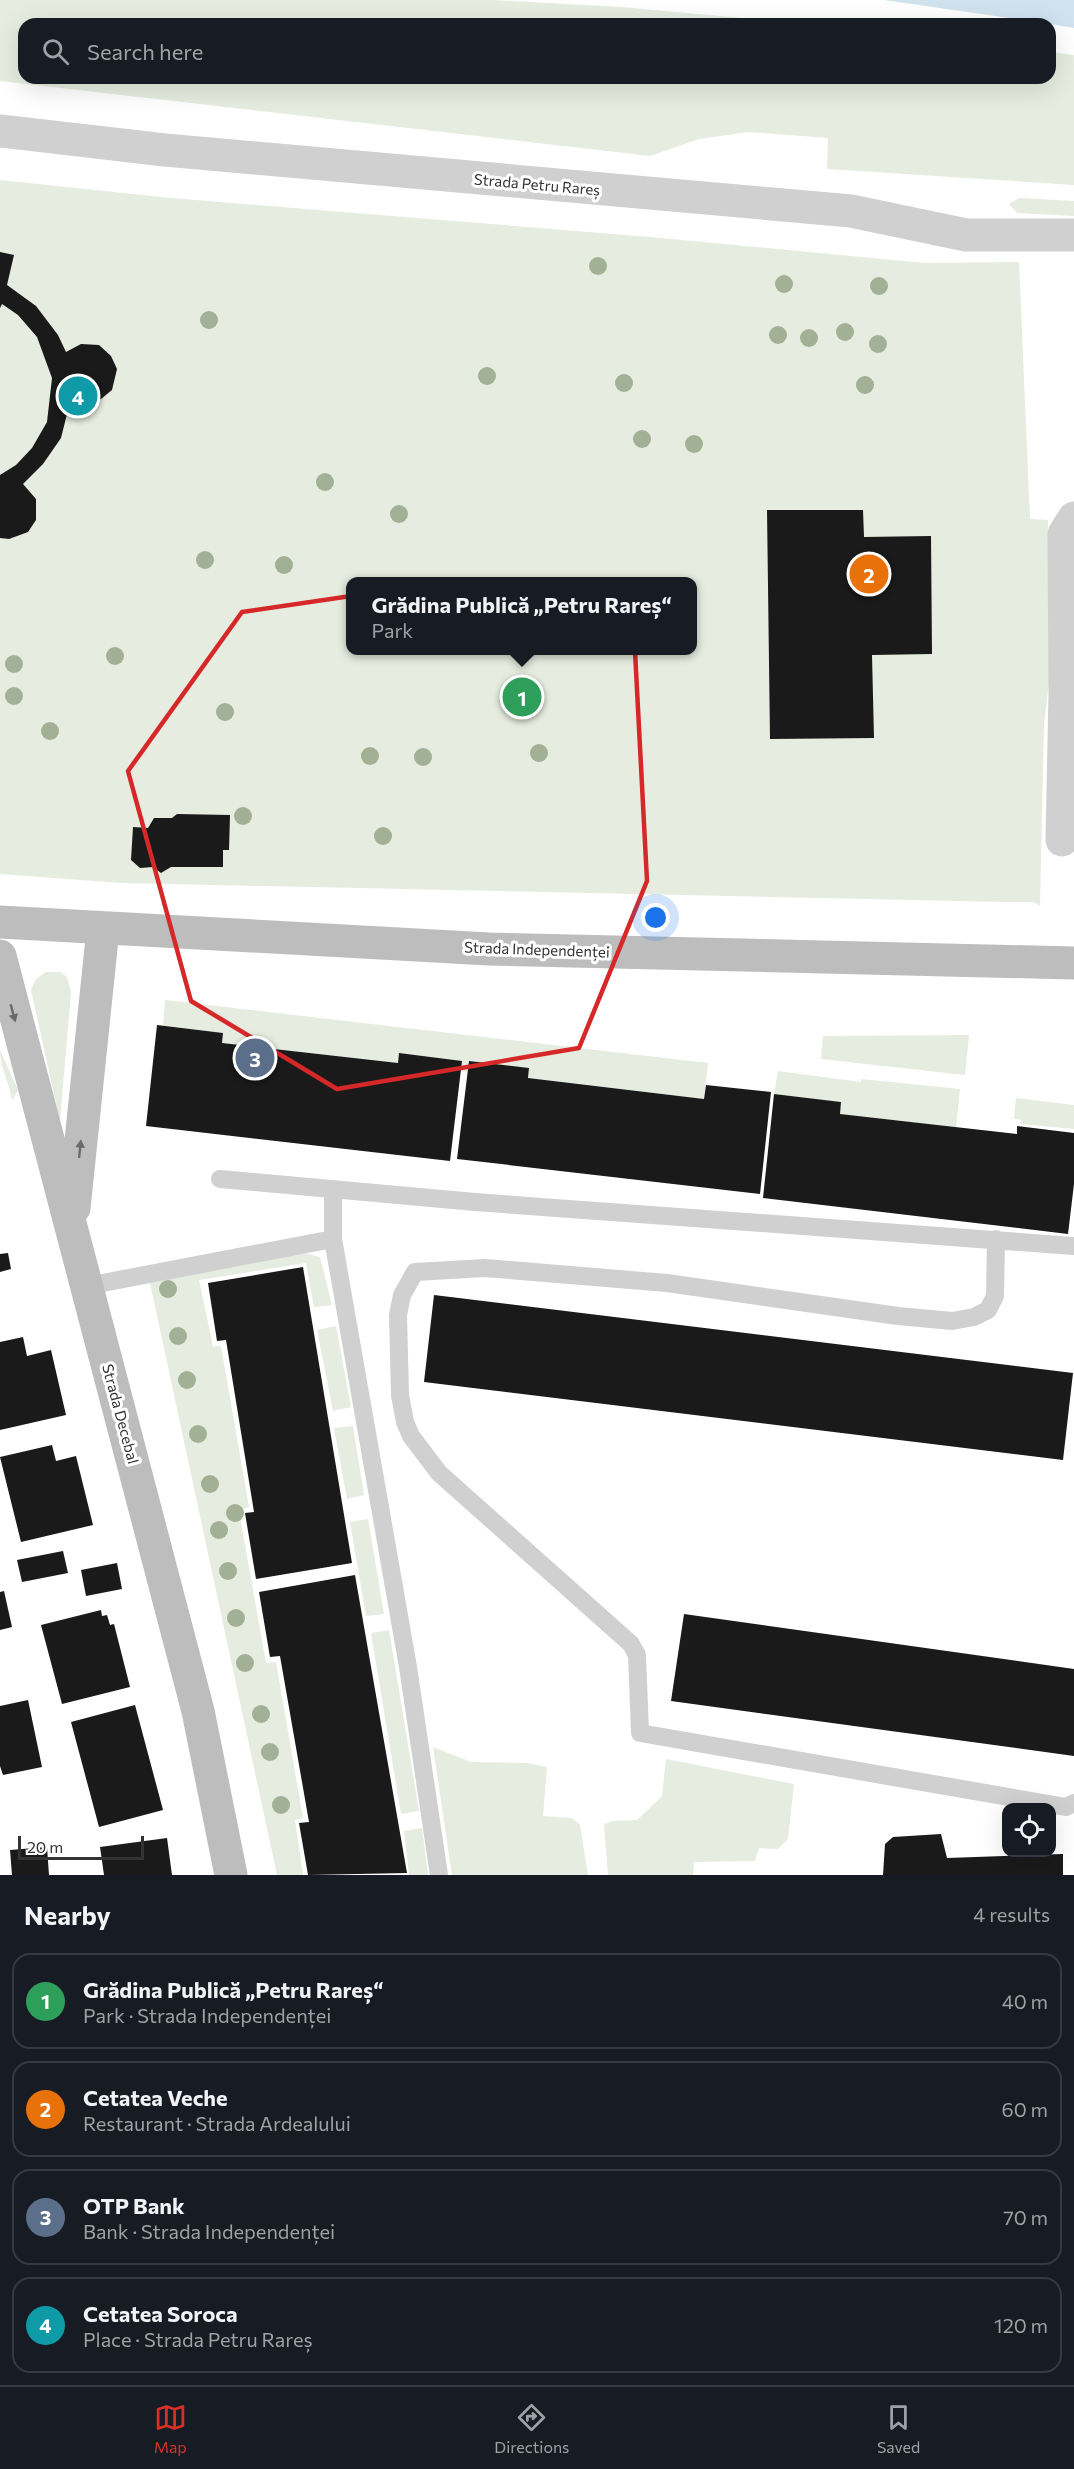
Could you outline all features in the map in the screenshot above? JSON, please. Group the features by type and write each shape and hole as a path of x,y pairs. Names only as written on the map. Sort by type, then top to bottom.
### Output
{"main road":[{"name":"Strada Independenței","path":"0,922 489,949 1074,963"},
{"path":"72,1228 103,929"},
{"name":"Strada Decebal","path":"0,956 198,1711 231,1875"}],"street":[{"name":"Strada Petru Rareș","path":"0,131 177,152 851,211 966,235 1074,235"},
{"path":"1062,840 1065,693 1064,534 1074,518"}],"lane":[{"path":"220,1179 475,1202 1074,1246"},
{"path":"333,1189 333,1239 406,1656 439,1875"},
{"path":"87,1286 333,1239"},
{"path":"996,1239 995,1296 988,1310 974,1317 952,1321 898,1316 667,1283 485,1268 415,1272 402,1294 398,1316 400,1395 405,1422 411,1436 439,1473 631,1644 637,1655 640,1733 1066,1807 1074,1803"}],"highlighted area":[{"path":"460,580 634,632 647,881 579,1048 337,1089 191,1001 128,771 242,612"}],"shaded area":[{"path":"0,0 492,0 621,7 743,18 18,18 18,83 0,81"},
{"path":"1056,53 1074,55 1074,185 827,169 828,138 748,132 699,139 650,156 26,84 1056,84"},
{"path":"0,180 171,198 650,237 925,263 1019,262 1030,519 1048,520 1051,667 1044,724 1040,906 1033,902 121,883 0,874"},
{"path":"1019,198 1074,201 1074,216 1017,213 1009,204"},
{"path":"46,972 60,972 67,977 71,992 60,1121 31,990 36,979"},
{"path":"165,1000 708,1063 704,1099 528,1078 529,1068 469,1061 467,1072 460,1071 461,1061 399,1053 398,1063 222,1043 223,1033 163,1026"},
{"path":"969,1035 965,1075 821,1059 823,1036"},
{"path":"0,1050 18,1090 12,1101 2,1063"},
{"path":"778,1071 861,1082 861,1079 960,1089 956,1127 840,1114 841,1102 774,1094"},
{"path":"1016,1098 1074,1105 1074,1129 1020,1124 1021,1120 1014,1119"},
{"path":"300,1252 320,1257 332,1305 314,1307 306,1263 199,1280 213,1346 221,1346 249,1507 239,1511 266,1663 276,1662 303,1818 295,1820 303,1875 277,1875 150,1283"},
{"path":"336,1326 351,1407 333,1411 317,1330"},
{"path":"353,1426 364,1495 347,1499 334,1428"},
{"path":"368,1519 384,1614 366,1616 350,1522"},
{"path":"389,1630 419,1811 401,1814 371,1633"},
{"path":"433,1747 471,1762 526,1763 547,1767 543,1816 572,1818 580,1825 588,1875 452,1875"},
{"path":"666,1759 794,1784 788,1839 778,1849 759,1848 755,1861 694,1862 693,1875 608,1875 604,1824 613,1821 637,1820 662,1796"},
{"path":"422,1828 428,1875 409,1875 404,1831"}],"water":[{"path":"884,0 1074,0 1074,28 1056,25 1056,18 1008,18"}],"building":[{"path":"0,252 14,255 7,285 36,306 58,335 66,352 81,344 99,345 111,356 117,369 112,390 101,399 87,403 71,398 61,438 43,464 23,484 36,499 36,520 28,532 9,539 0,538 0,475 16,465 32,448 47,422 52,378 37,337 18,315 2,304 0,308"},
{"path":"767,510 863,510 864,537 931,536 932,654 872,655 874,738 770,739"},
{"path":"177,814 230,815 229,850 223,850 223,867 171,867 161,873 153,867 140,868 131,860 133,827 148,828 154,818 172,818"},
{"path":"157,1025 223,1033 222,1043 398,1063 399,1053 462,1061 450,1161 146,1126"},
{"path":"469,1061 529,1068 528,1078 704,1099 706,1085 771,1092 760,1194 457,1159"},
{"path":"774,1094 841,1102 840,1114 1017,1134 1017,1126 1074,1133 1074,1184 1068,1234 763,1198"},
{"path":"8,1253 11,1269 0,1272 0,1254"},
{"path":"303,1267 352,1563 256,1579 245,1513 254,1512 226,1340 217,1341 208,1283"},
{"path":"434,1295 1073,1373 1063,1460 424,1382"},
{"path":"23,1337 27,1356 51,1350 66,1415 0,1430 0,1342"},
{"path":"52,1445 56,1461 76,1456 93,1525 21,1542 0,1457"},
{"path":"63,1551 68,1573 22,1582 17,1560"},
{"path":"117,1563 122,1589 86,1596 81,1570"},
{"path":"355,1575 407,1873 308,1875 299,1823 309,1822 280,1656 270,1657 259,1592"},
{"path":"4,1591 12,1627 0,1630 0,1592"},
{"path":"101,1610 102,1616 107,1615 110,1625 114,1624 130,1687 62,1704 41,1625"},
{"path":"684,1614 1074,1669 1074,1756 671,1701"},
{"path":"28,1700 42,1767 3,1775 0,1766 0,1706"},
{"path":"135,1705 163,1810 99,1827 71,1722"},
{"path":"941,1834 947,1858 1056,1857 1056,1854 1063,1854 1063,1875 883,1875 885,1844 893,1837"},
{"path":"167,1838 172,1875 104,1875 100,1847"},
{"path":"47,1847 49,1875 12,1875 10,1850"}],"place":[{"name":"Cetatea Soroca","path":"78,396"},
{"name":"Cetatea Veche","path":"869,574"},
{"name":"Grădina Publică „Petru Rareș“","path":"522,697"},
{"name":"OTP Bank","path":"255,1058"}]}
